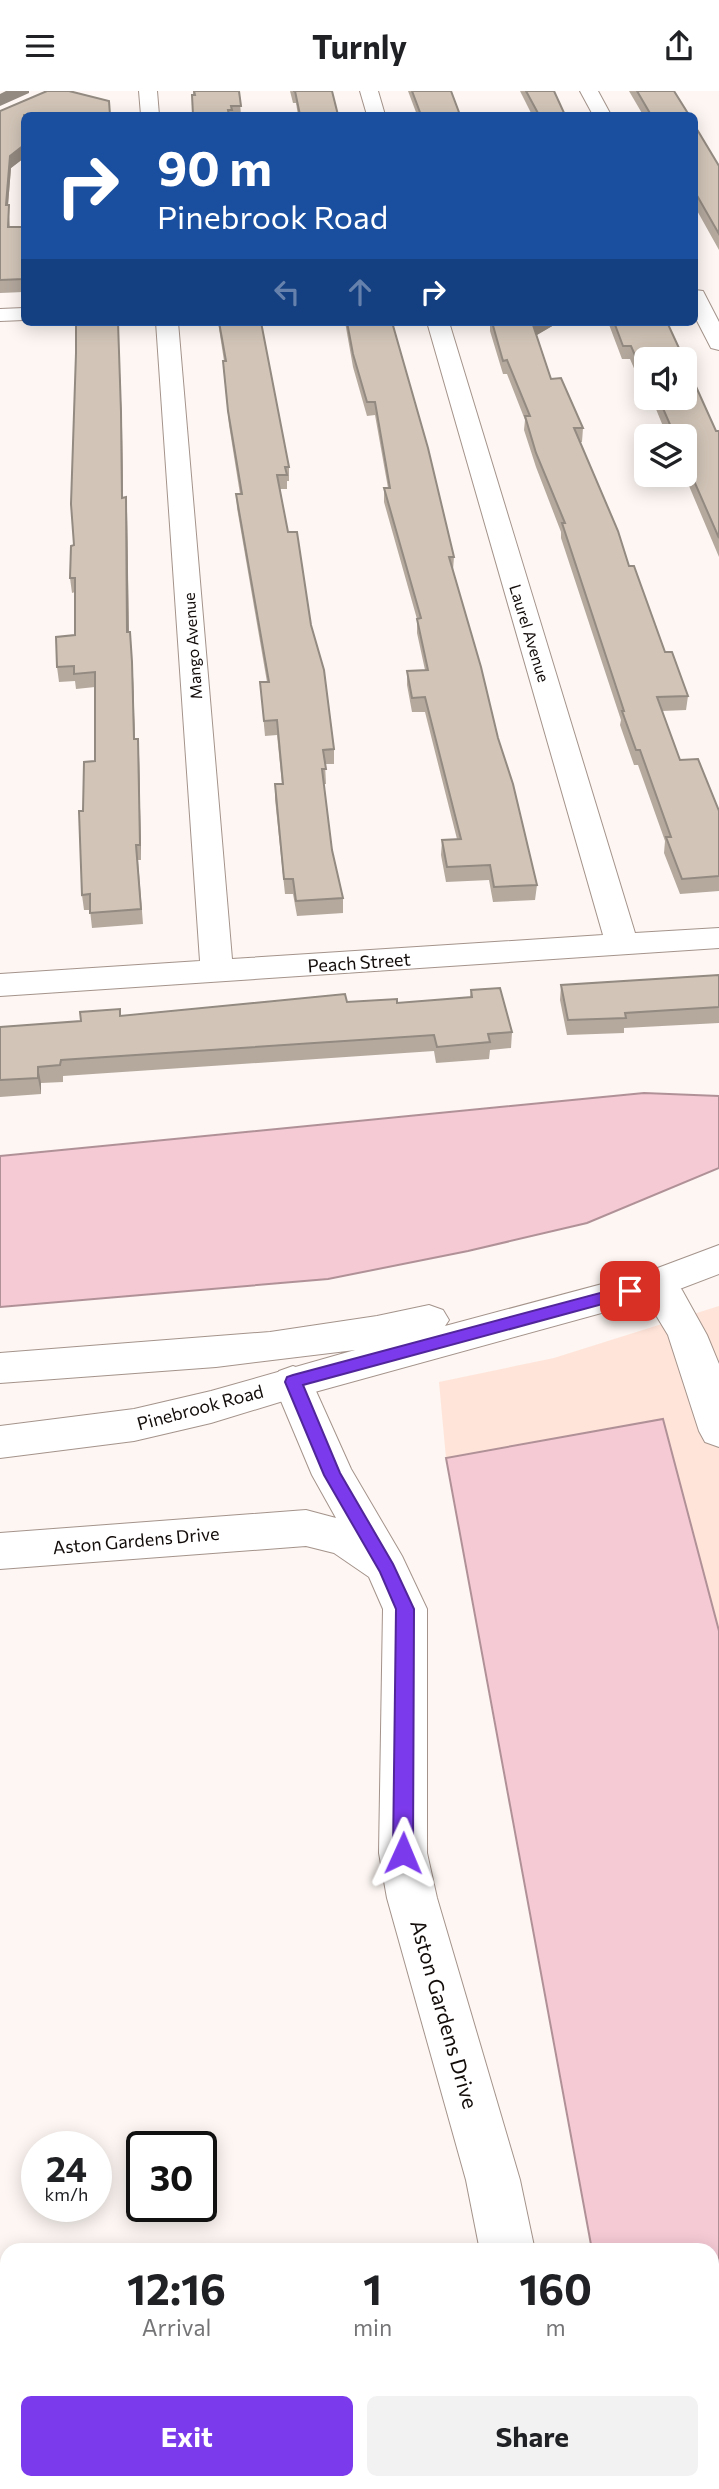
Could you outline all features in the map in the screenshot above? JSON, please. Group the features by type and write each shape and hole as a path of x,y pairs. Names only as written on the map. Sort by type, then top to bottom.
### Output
{"street":[{"path":"148,91 150,112"},
{"path":"369,91 375,112"},
{"path":"589,91 600,112"},
{"path":"699,289 719,343"},
{"path":"0,315 21,314"},
{"name":"Mango Avenue","path":"167,326 217,971"},
{"name":"Laurel Avenue","path":"439,326 622,944"},
{"name":"Peach Street","path":"0,985 719,938"},
{"path":"0,1368 248,1347 394,1329 535,1293 657,1256 719,1231"},
{"name":"Pinebrook Road","path":"0,1442 134,1425 211,1407 293,1382 656,1284 719,1259"},
{"path":"656,1284 671,1302 686,1328 719,1431"},
{"name":"Aston Gardens Drive","path":"293,1382 332,1475 400,1594 406,1623 403,1853 492,2180 506,2243"},
{"path":"287,1527 310,1511 332,1475"},
{"name":"Aston Gardens Drive","path":"0,1551 287,1527 306,1528 347,1539 387,1569"}],"shaded area":[{"path":"644,1093 719,1096 719,1168 587,1223 468,1251 328,1279 0,1307 0,1156"},
{"path":"719,1306 719,1631 663,1419 446,1458 439,1382 554,1358"},
{"path":"663,1419 719,1631 719,2243 591,2243 446,1458"}],"building":[{"path":"47,91 69,91 109,101 110,112 21,112 21,147 10,156 6,205 9,205 8,227 21,227 21,279 0,280 0,111"},
{"path":"194,91 239,91 241,106 231,106 232,110 228,112 193,112 192,95 195,95"},
{"path":"295,91 332,91 337,112 299,112"},
{"path":"412,91 451,91 459,112 420,112"},
{"path":"526,91 554,91 564,112 537,112"},
{"path":"637,91 674,91 687,112 649,112"},
{"path":"698,131 719,166 719,234 698,197"},
{"path":"76,326 118,326 122,498 126,497 127,632 130,632 132,662 134,739 138,739 140,845 136,845 141,909 90,913 90,894 82,895 79,811 83,811 84,762 95,761 95,672 74,674 74,666 57,667 56,637 75,635 75,578 70,578 71,546 74,545 71,504"},
{"path":"220,326 262,326 289,467 285,467 287,475 277,475 288,532 297,532 311,625 324,670 334,749 323,750 326,769 322,769 332,850 343,898 296,901 293,879 284,879 275,784 283,784 277,720 264,721 260,682 269,682 236,494 242,494 228,411 223,361 226,361"},
{"path":"348,326 393,326 428,448 454,557 449,557 513,784 537,885 494,887 490,865 447,867 442,840 461,839 425,697 412,698 407,671 428,670 417,619 421,618 384,488 390,488 375,402 367,402"},
{"path":"493,326 533,326 551,379 561,378 583,428 574,428 618,531 629,566 634,566 665,652 672,652 688,696 657,697 680,760 698,759 719,811 719,876 682,879 666,837 671,837 640,750 636,750 622,711 562,523 565,523 536,453 525,416 530,416 507,360 503,361"},
{"path":"616,326 669,326 678,347 634,347 634,353 631,346 623,346"},
{"path":"697,389 716,431 719,431 719,538 697,487 697,424 670,424 664,410 697,410"},
{"path":"719,975 719,1007 625,1013 626,1018 568,1020 561,985"},
{"path":"500,988 512,1032 488,1034 490,1042 437,1047 434,1035 61,1060 60,1065 38,1067 38,1078 0,1080 0,1027 81,1021 80,1012 120,1009 120,1016 345,994 347,1002 397,999 397,1003 472,997 471,990"}],"route":[{"path":"403,1853 405,1609 387,1569 332,1475 321,1443 293,1382 630,1291"}]}
